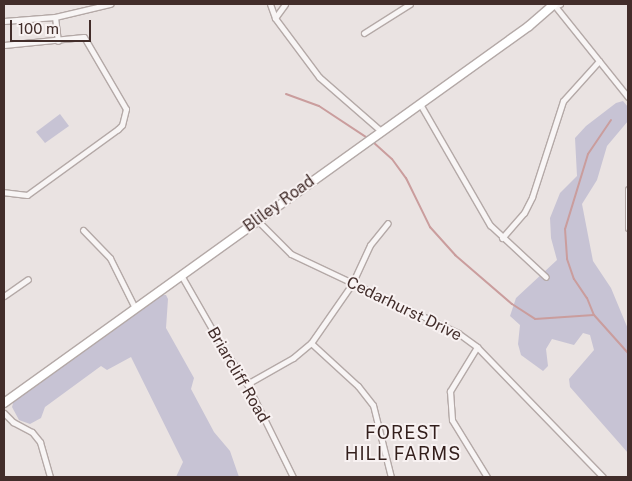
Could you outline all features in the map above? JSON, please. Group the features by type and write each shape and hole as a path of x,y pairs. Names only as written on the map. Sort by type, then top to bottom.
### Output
{"street":[{"path":"4,21 55,17 110,4"},
{"path":"270,4 275,18 319,77 381,132"},
{"path":"275,18 285,4"},
{"path":"364,33 410,4"},
{"path":"556,4 628,97"},
{"name":"Bliley Road","path":"4,403 556,4"},
{"path":"55,17 58,41"},
{"path":"4,45 58,41 84,36 124,104 126,115 118,130 27,195 4,192"},
{"path":"502,238 524,213 532,197 563,101 600,61"},
{"path":"420,104 457,164 469,193 502,238 546,277"},
{"path":"628,189 628,228"},
{"name":"Cedarhurst Drive","path":"258,220 291,254 458,333 477,348 603,477"},
{"path":"247,384 293,358 311,343 352,284 370,245 388,222"},
{"path":"83,230 110,258 135,308"},
{"name":"Briarcliff Road","path":"182,275 224,350 247,384 293,477"},
{"path":"4,296 28,279"},
{"path":"311,343 358,386 373,406 391,477"},
{"path":"477,348 450,391 452,420 487,477"},
{"path":"4,413 12,422 32,432 40,442 50,477"}],"shaded area":[{"path":"623,101 628,107 628,121 607,146 597,180 582,204 593,261 611,288 628,329 628,453 570,387 569,379 594,350 590,335 583,333 574,345 552,339 546,349 548,366 543,371 521,355 518,344 520,325 510,316 516,298 557,260 551,238 550,218 560,193 577,176 575,138 586,126 616,103"},
{"path":"60,114 69,126 45,143 36,132"},
{"path":"159,295 166,295 168,299 166,328 194,378 191,389 214,432 230,451 239,477 176,477 183,462 131,357 107,370 101,366 45,407 41,418 30,424 19,420 12,407 14,400"}],"waterway":[{"path":"286,94 319,106 366,137"},
{"path":"611,120 588,154 565,229 567,259 574,279 587,298 594,315 628,353"},
{"path":"373,142 392,159 406,178 430,227 455,255 512,304 535,319 594,315"}],"district":[{"name":"FOREST HILL FARMS","path":"403,444"}]}
